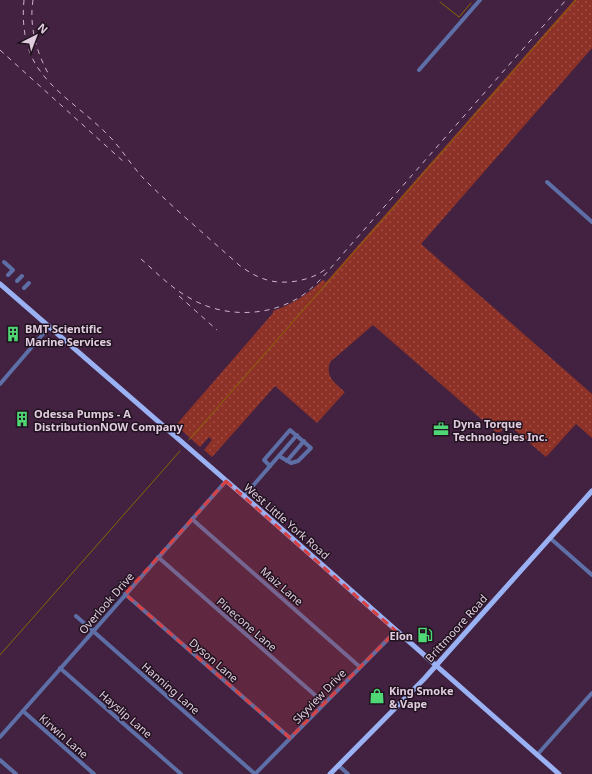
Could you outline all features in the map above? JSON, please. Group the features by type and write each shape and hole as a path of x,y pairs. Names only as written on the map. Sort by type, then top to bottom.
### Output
{"main road":[{"name":"West Little York Road","path":"0,284 244,496 559,774"},
{"name":"Brittmoore Road","path":"330,774 436,666 592,491"}],"street":[{"path":"419,70 480,0"},
{"path":"547,182 592,222"},
{"path":"4,262 13,270 8,275"},
{"path":"17,281 22,276"},
{"path":"24,288 30,283"},
{"path":"0,384 49,326"},
{"path":"270,466 264,460 290,430 311,448 298,461 291,463 279,456"},
{"path":"244,496 297,436"},
{"path":"287,461 304,441"},
{"name":"Overlook Drive","path":"0,737 226,481"},
{"name":"Maiz Lane","path":"192,519 360,667"},
{"path":"550,538 592,575"},
{"name":"Pinecone Lane","path":"158,557 324,703"},
{"name":"Dyson Lane","path":"126,594 290,738"},
{"name":"Hanning Lane","path":"76,616 255,774"},
{"name":"Skyview Drive","path":"255,774 396,631"},
{"name":"Hayslip Lane","path":"60,668 181,774"},
{"path":"537,755 592,693"},
{"name":"Kirwin Lane","path":"23,711 94,774"},
{"path":"0,760 16,774"},
{"path":"339,766 348,774"}],"highlighted area":[{"path":"226,481 396,631 290,738 125,594"}],"shaded area":[{"path":"574,0 592,0 592,48 421,244 592,394 592,438 576,424 546,457 508,424 500,432 496,432 373,325 330,362 330,376 345,392 317,423 275,386 212,457 204,450 212,440 209,437 200,447 176,425 273,313 273,311 300,298 323,280 326,282"}],"waterway":[{"path":"189,440 576,0"},
{"path":"440,2 459,17 471,3"},
{"path":"0,655 180,451"}],"railway":[{"path":"24,0 23,17 26,41 32,57 43,75 51,84 106,133 143,178 239,265 264,279 280,282 305,279 314,276 327,268"},
{"path":"33,0 32,19 34,38 48,73"},
{"path":"141,259 181,293 201,304 216,309 230,312 261,311 290,303 303,295 328,272 566,0"},
{"path":"0,50 125,163"},
{"path":"179,296 217,330"}],"place":[{"name":"BMT Scientific Marine Services","path":"13,334"},
{"name":"Odessa Pumps - A DistributionNOW Company","path":"22,419"},
{"name":"Dyna Torque Technologies Inc.","path":"441,429"},
{"name":"Elon","path":"425,635"},
{"name":"King Smoke & Vape","path":"377,696"}]}
